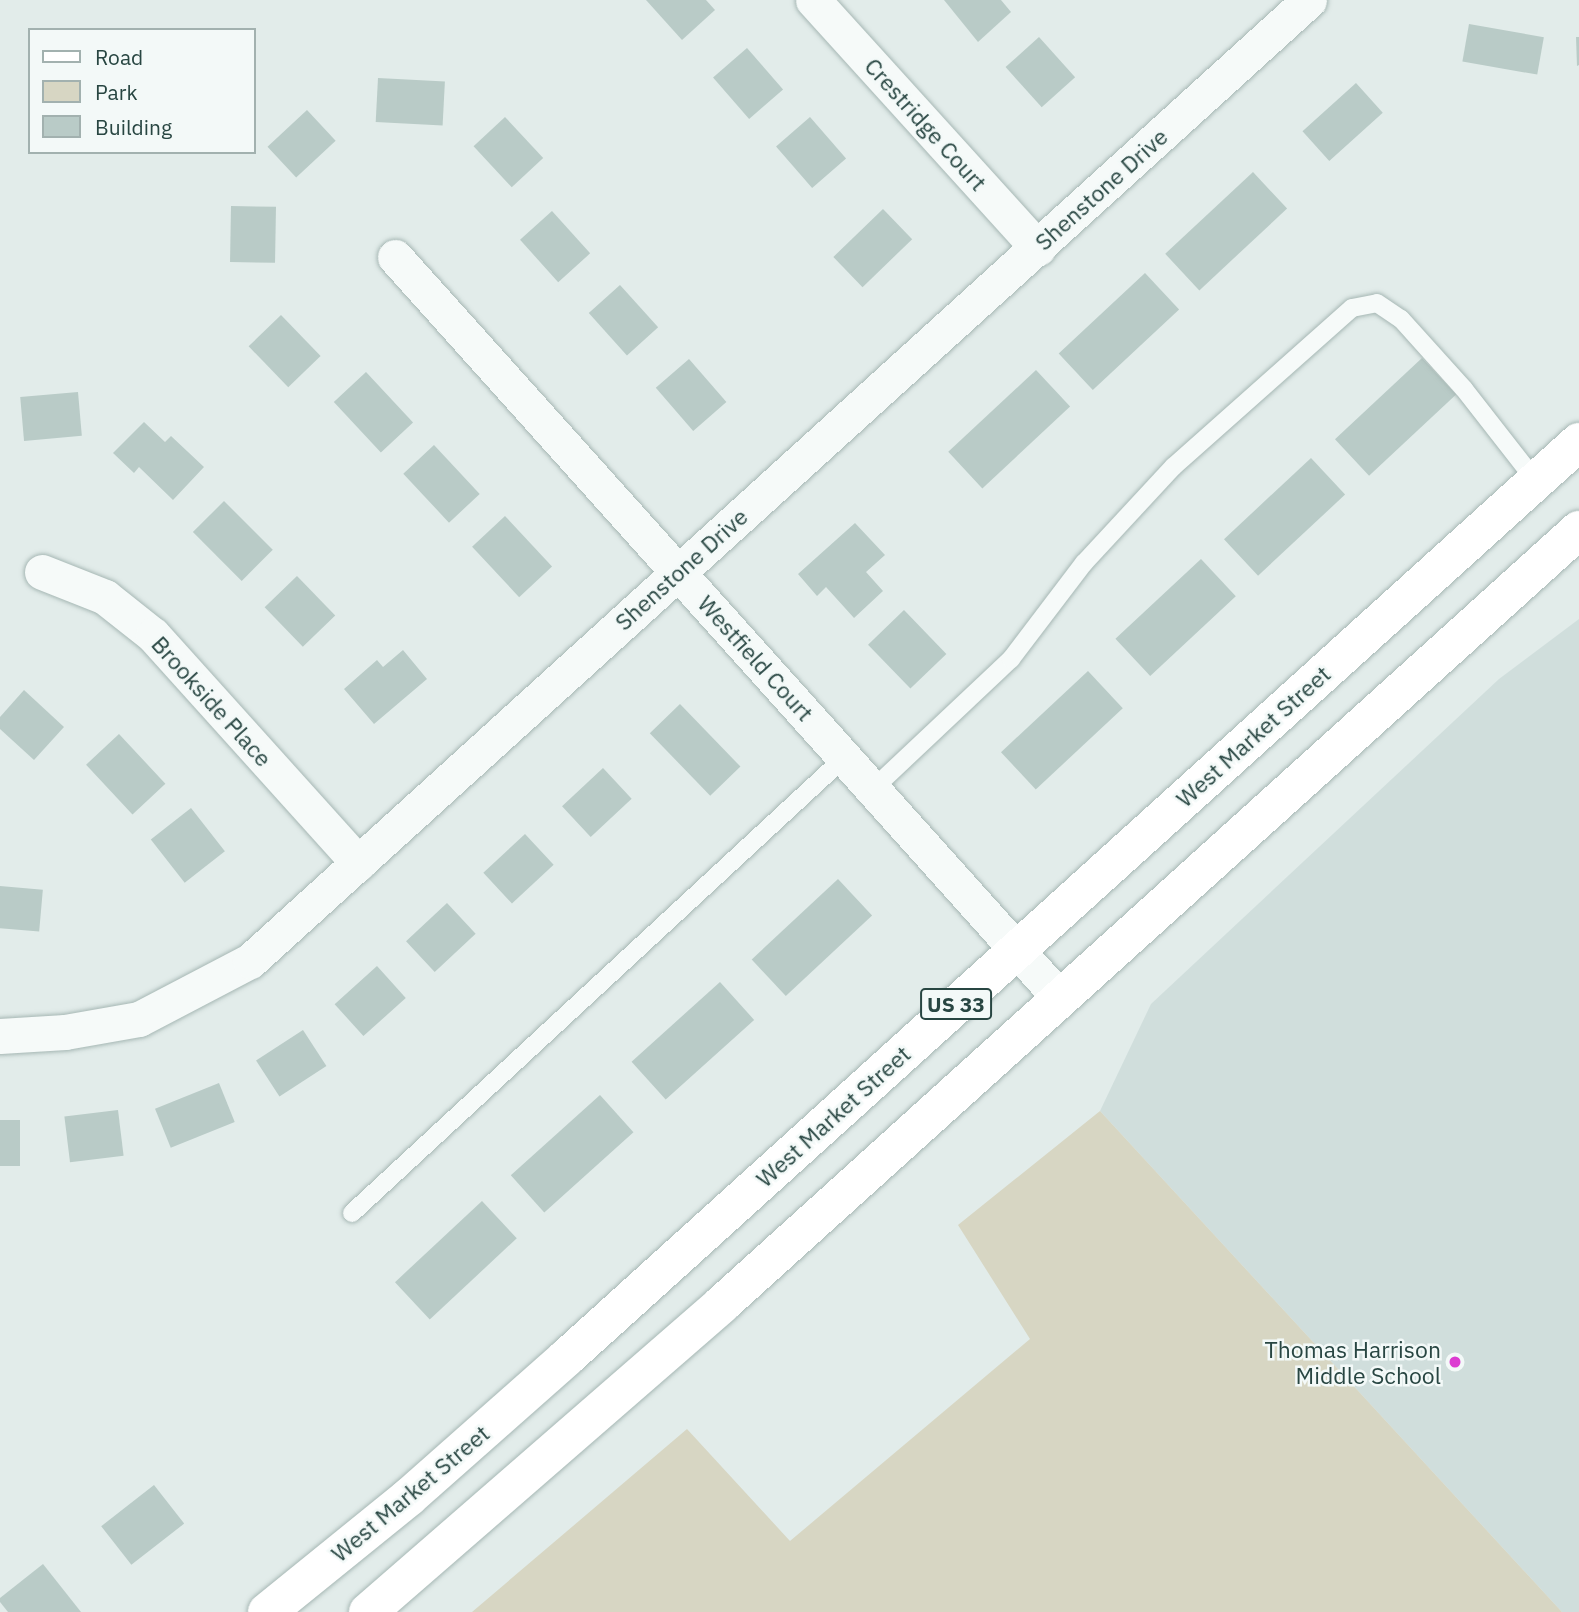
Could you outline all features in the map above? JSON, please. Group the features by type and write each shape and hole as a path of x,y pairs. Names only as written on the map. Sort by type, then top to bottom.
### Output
{"main road":[{"name":"West Market Street","path":"267,1612 504,1413 1579,442"},
{"name":"US 33","path":"368,1612 592,1420 1579,530"}],"street":[{"name":"Crestridge Court","path":"813,0 1038,248"},
{"name":"Shenstone Drive","path":"0,1036 65,1032 139,1019 211,985 250,961 1309,0"},
{"name":"Westfield Court","path":"394,257 679,571 1059,998"},
{"name":"Brookside Place","path":"42,572 105,597 153,635 358,863"}],"lane":[{"path":"873,789 1011,659 1084,563 1174,467 1352,309 1373,302 1395,313 1464,389 1536,481"},
{"path":"352,1213 845,757"}],"shaded area":[{"name":"Thomas Harrison Middle School","path":"1579,619 1579,1612 1562,1612 1100,1111 1151,1004 1499,679"}],"green space":[{"path":"1100,1111 1562,1612 472,1612 687,1429 790,1541 1030,1339 958,1225"}],"building":[{"path":"646,0 706,0 715,10 682,40"},
{"path":"944,0 1001,0 1011,12 978,42"},
{"path":"1469,24 1544,37 1537,75 1462,61"},
{"path":"1039,37 1075,77 1042,107 1006,67"},
{"path":"1576,37 1579,37 1577,66"},
{"path":"747,48 783,90 749,119 713,78"},
{"path":"378,78 445,82 443,125 376,122"},
{"path":"1356,83 1383,113 1329,161 1302,131"},
{"path":"307,110 336,141 296,178 268,147"},
{"path":"505,117 543,158 512,187 474,146"},
{"path":"810,117 846,159 812,188 776,147"},
{"path":"1253,172 1287,209 1199,290 1165,254"},
{"path":"231,206 276,207 275,263 230,262"},
{"path":"883,209 912,239 863,287 833,257"},
{"path":"552,211 590,253 558,282 520,240"},
{"path":"1145,273 1179,310 1093,390 1059,353"},
{"path":"620,285 658,327 627,355 589,313"},
{"path":"281,315 321,356 288,387 249,346"},
{"path":"1422,358 1456,395 1369,476 1335,439"},
{"path":"689,359 726,402 693,431 656,388"},
{"path":"1036,370 1070,407 982,488 948,452"},
{"path":"366,372 413,422 381,452 334,402"},
{"path":"78,392 82,436 24,441 20,397"},
{"path":"144,422 165,442 171,436 204,467 173,500 139,467 134,473 113,453"},
{"path":"434,445 480,494 449,523 403,474"},
{"path":"1311,458 1345,495 1258,576 1224,539"},
{"path":"224,501 273,550 242,581 193,532"},
{"path":"505,516 552,566 519,597 472,547"},
{"path":"855,523 885,555 866,572 883,591 854,618 826,587 817,596 798,574"},
{"path":"1201,559 1236,596 1150,676 1115,639"},
{"path":"297,576 335,616 303,647 265,607"},
{"path":"904,610 946,654 910,689 868,645"},
{"path":"403,650 427,679 374,724 344,689 377,660 383,667"},
{"path":"1088,671 1123,708 1036,789 1001,752"},
{"path":"24,690 64,727 34,760 0,729 0,717"},
{"path":"680,704 740,767 710,796 650,733"},
{"path":"119,734 165,784 132,814 86,765"},
{"path":"603,768 632,799 591,837 562,806"},
{"path":"191,808 225,851 185,883 151,839"},
{"path":"525,834 554,865 512,904 483,873"},
{"path":"838,879 872,916 786,996 752,959"},
{"path":"0,886 43,890 39,932 0,928"},
{"path":"447,903 476,934 435,972 406,941"},
{"path":"377,966 406,998 363,1036 335,1004"},
{"path":"720,982 754,1020 666,1100 632,1062"},
{"path":"303,1030 326,1066 279,1097 256,1060"},
{"path":"219,1083 235,1122 171,1148 155,1109"},
{"path":"600,1095 633,1132 544,1212 511,1175"},
{"path":"118,1110 124,1156 70,1162 64,1117"},
{"path":"0,1120 20,1120 20,1166 0,1166"},
{"path":"482,1201 517,1238 430,1319 395,1282"},
{"path":"154,1485 184,1524 131,1565 101,1526"},
{"path":"43,1564 81,1612 8,1612 0,1602 0,1598"}],"place":[{"name":"Thomas Harrison Middle School","path":"1455,1362"}]}
